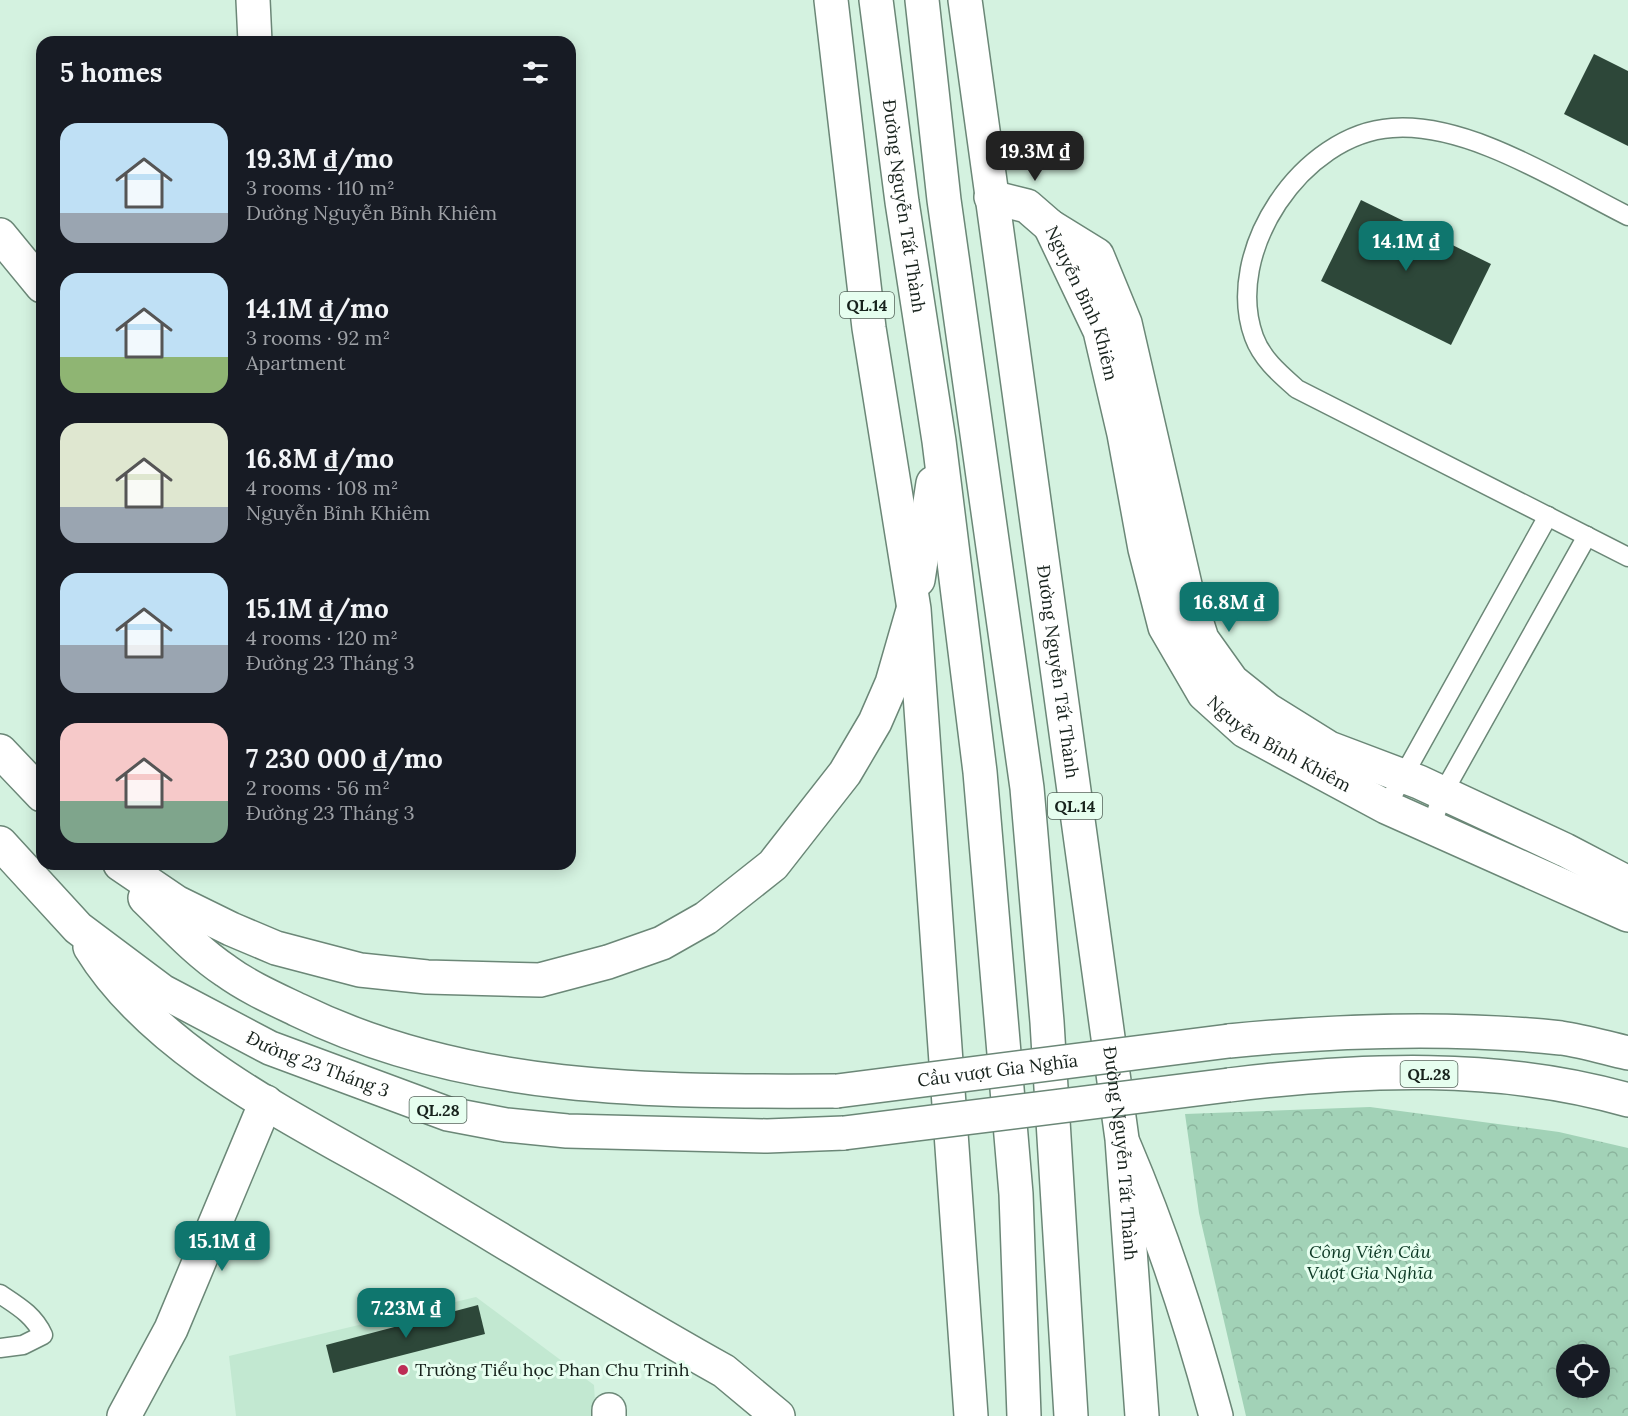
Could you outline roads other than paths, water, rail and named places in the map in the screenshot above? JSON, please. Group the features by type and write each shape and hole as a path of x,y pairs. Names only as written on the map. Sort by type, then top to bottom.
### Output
{"main road":[{"path":"253,0 255,36"},
{"name":"QL.14","path":"831,0 882,417 914,609 971,1416"},
{"name":"Đường Nguyễn Tất Thành","path":"876,0 902,202 939,441 980,772 1016,1194 1024,1416"},
{"name":"QL.14","path":"922,0 944,200 1028,788 1047,1022 1071,1416"},
{"name":"Đường Nguyễn Tất Thành","path":"965,0 1122,1139 1142,1416"},
{"path":"855,205 991,197 1027,206 1050,226"},
{"name":"Nguyễn Bỉnh Khiêm","path":"1050,226 1097,255 1125,323 1172,534 1202,639 1232,681 1268,710 1329,748 1443,793 1565,850 1628,883"},
{"name":"Nguyễn Bỉnh Khiêm","path":"1050,226 1100,331 1155,593 1165,627 1204,694 1245,730 1386,807 1628,915"},
{"path":"0,235 36,279"},
{"path":"129,870 176,902 249,937 276,948 360,970 427,977 540,980 608,962 662,943 706,918 773,865 845,773 875,722 892,683 914,609 939,441"},
{"path":"0,751 36,789"},
{"name":"Đường 23 Tháng 3","path":"0,843 78,928 162,991 270,1048 448,1114 506,1125 567,1131 767,1136 844,1133 1229,1085 1329,1075 1482,1074 1560,1084 1628,1100"},
{"name":"Cầu vượt Gia Nghĩa","path":"117,870 200,951 251,988 327,1024 434,1061 512,1077 586,1085 723,1091 837,1091 1229,1041 1384,1030 1450,1030 1563,1039 1628,1053"},
{"path":"78,928 119,990 145,1017 171,1039 266,1102 724,1371 778,1416"},
{"path":"124,1416 171,1329 266,1102"},
{"path":"1122,1139 1153,1212 1178,1281 1216,1416"}],"lane":[{"path":"1628,216 1472,140 1427,128 1390,128 1342,142 1316,159 1267,216 1258,238 1250,273 1247,308 1255,338 1271,365 1297,389 1628,557"},
{"path":"1386,807 1405,777 1548,516"},
{"path":"1431,827 1443,793 1587,536"},
{"path":"0,1294 38,1323 43,1335 23,1345 0,1348"}],"place":[{"name":"Trường Tiểu học Phan Chu Trinh","path":"403,1370"}],"park label":[{"name":"Công Viên Cầu Vượt Gia Nghĩa","path":"1370,1262"}]}
